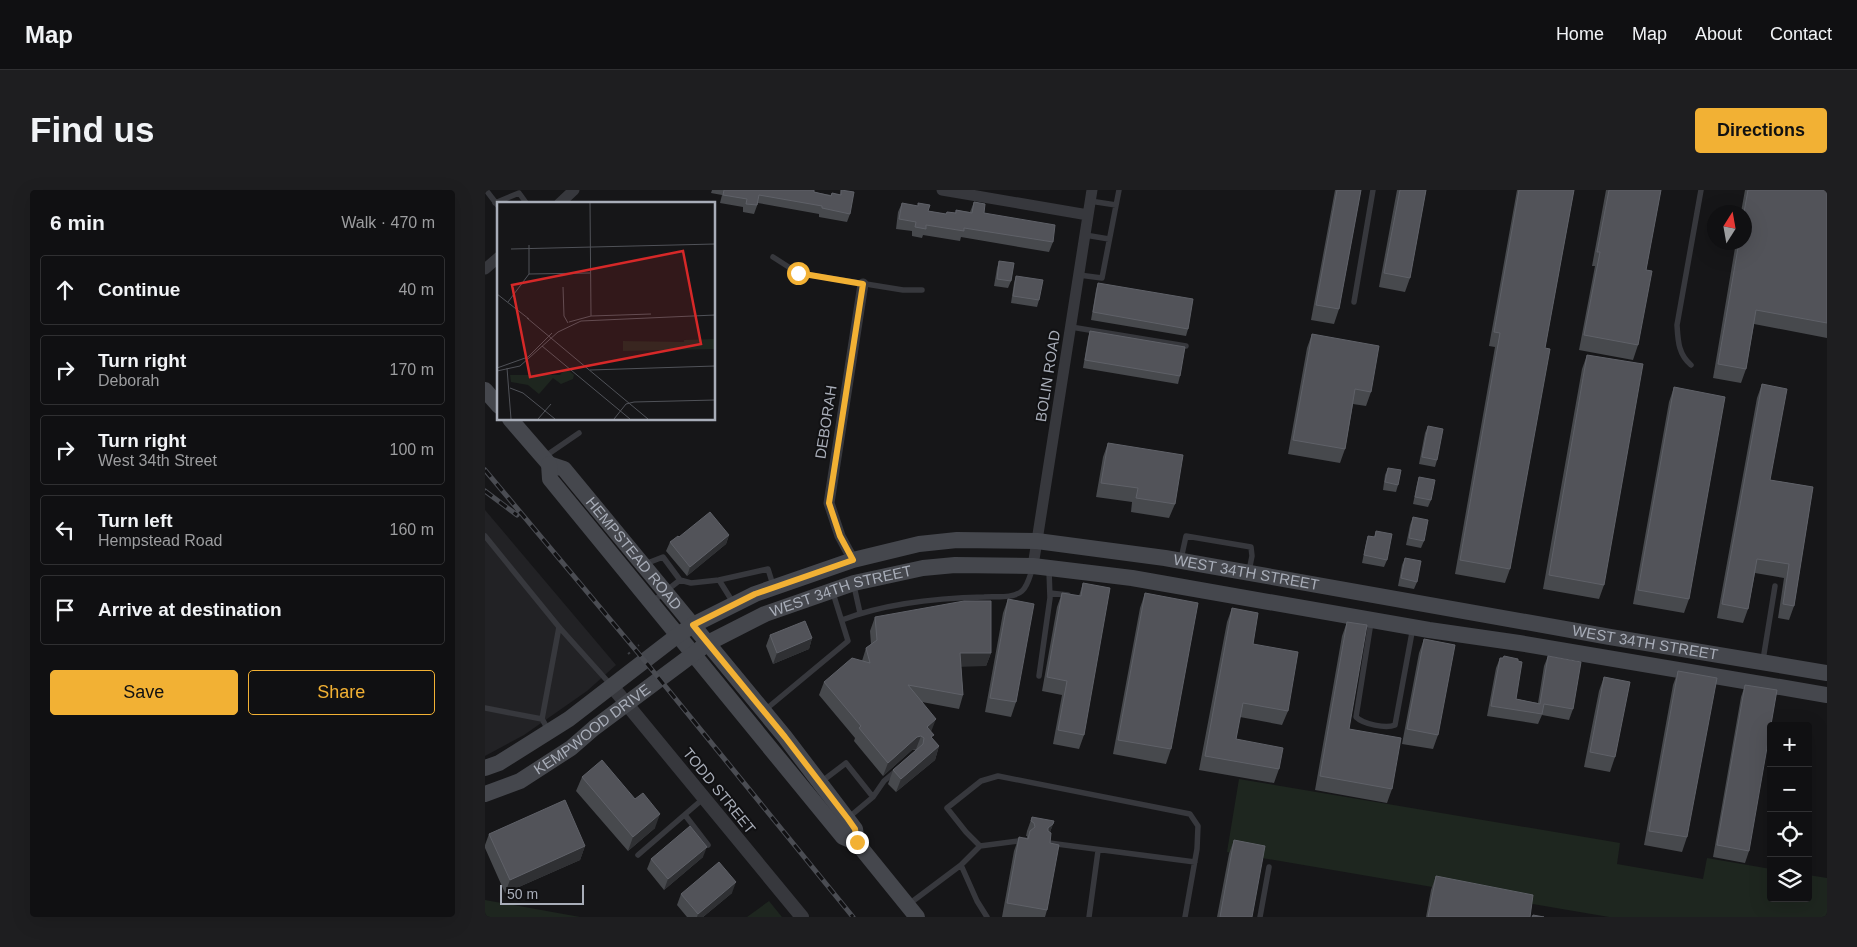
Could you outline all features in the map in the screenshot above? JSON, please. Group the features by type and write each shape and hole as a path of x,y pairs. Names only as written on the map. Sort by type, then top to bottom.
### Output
{"main road":[{"path":"485,390 497,404"},
{"name":"HEMPSTEAD ROAD","path":"510,420 546,461 564,469 764,711 848,819 855,829 857,842 912,911"},
{"name":"HEMPSTEAD ROAD","path":"546,461 550,479 629,576 843,837 857,842"},
{"name":"WEST 34TH STREET","path":"678,635 693,625 755,594 853,560 919,544 957,540 1037,541 1180,561 1827,673"},
{"name":"WEST 34TH STREET","path":"693,654 708,643 765,614 854,583 923,568 955,565 1041,567 1132,578 1827,696"},
{"path":"1231,595 1242,572"},
{"path":"1543,647 1547,626"},
{"name":"KEMPWOOD DRIVE","path":"485,768 499,763 545,725 569,719 678,635"},
{"name":"KEMPWOOD DRIVE","path":"489,793 520,781 571,748 594,728 693,654"},
{"path":"485,775 489,793"}],"street":[{"path":"561,202 574,190"},
{"path":"942,190 1088,215"},
{"name":"BOLIN ROAD","path":"1041,567 1037,541 1091,196"},
{"path":"485,269 497,259"},
{"name":"DEBORAH","path":"853,560 840,536 829,503 863,284"},
{"name":"TODD STREET","path":"611,685 802,917"}],"lane":[{"path":"486,190 497,205"},
{"path":"1079,275 1102,278 1119,190"},
{"path":"1354,302 1373,190"},
{"path":"1691,364 1682,358 1678,342 1677,325 1701,190"},
{"path":"502,202 519,193 526,202"},
{"path":"1091,196 1116,205"},
{"path":"1085,235 1109,240"},
{"path":"773,257 798,273 903,290 922,290"},
{"path":"1071,327 1186,346"},
{"path":"546,461 579,433"},
{"path":"485,536 559,627 611,685"},
{"path":"1180,561 1186,536 1203,538 1251,547 1252,556 1242,572"},
{"path":"629,576 643,565 663,557 680,580 691,583 719,580 768,569 774,588"},
{"path":"841,620 860,613 953,598 1012,595 1021,591 1041,567 1050,593 1039,676"},
{"path":"651,602 680,580"},
{"path":"719,580 734,604"},
{"path":"854,583 860,613"},
{"path":"1762,662 1775,586"},
{"path":"764,711 848,641 832,590"},
{"path":"1050,593 1073,596"},
{"path":"1371,620 1356,717 1359,721 1390,727 1395,726 1413,627"},
{"path":"485,708 545,725 559,627"},
{"path":"820,783 846,764 873,797"},
{"path":"848,819 873,797 884,782 903,765"},
{"path":"980,846 947,808 981,781 998,776 1190,814 1198,826 1195,862 1185,917"},
{"path":"638,855 704,798"},
{"path":"685,815 708,845"},
{"path":"912,911 980,846 1025,840"},
{"path":"1047,843 1195,862"},
{"path":"1089,917 1098,851"},
{"path":"961,864 977,901 987,917"},
{"path":"1260,917 1269,867"}],"path":[{"path":"628,654 639,645"}],"shaded area":[{"path":"485,510 616,665 587,691 524,735 485,756"},
{"path":"1239,779 1620,843 1617,864 1703,879 1707,858 1767,868 1767,902 1812,902 1812,876 1827,878 1827,917 1609,917 1227,852"},
{"path":"485,900 580,917 485,917"},
{"path":"769,901 782,917 747,917"}],"building":[{"path":"724,190 814,190 814,192 831,196 832,193 841,195 841,190 854,192 850,214 822,208 822,206 759,195 757,205 746,204 747,199 723,195"},
{"path":"1337,190 1361,190 1339,309 1316,305"},
{"path":"1400,190 1426,190 1410,278 1384,273"},
{"path":"1519,190 1574,190 1545,348 1550,349 1510,569 1460,560 1500,333 1494,332"},
{"path":"1609,190 1661,190 1646,270 1652,271 1638,345 1584,335 1600,252 1597,252"},
{"path":"1748,190 1827,190 1827,323 1756,310 1746,369 1718,364 1738,250 1752,250 1752,205 1745,205"},
{"path":"974,202 985,204 984,213 1055,225 1053,242 964,228 964,231 926,225 926,229 915,227 916,222 899,219 902,203 918,206 918,203 930,205 928,211 946,214 947,212 956,213 956,210 972,213"},
{"path":"999,261 1014,263 1011,281 997,279"},
{"path":"1016,276 1043,280 1039,300 1013,296"},
{"path":"1098,283 1193,299 1188,329 1093,312"},
{"path":"1090,331 1185,347 1180,376 1085,360"},
{"path":"1312,334 1379,346 1371,392 1355,389 1345,449 1293,440"},
{"path":"1587,355 1643,364 1604,585 1549,575"},
{"path":"1762,384 1787,389 1770,480 1813,487 1794,606 1783,604 1789,564 1757,559 1748,609 1722,604"},
{"path":"1674,387 1725,397 1689,599 1638,590"},
{"path":"1428,426 1443,429 1437,460 1422,457"},
{"path":"1108,443 1183,455 1175,504 1136,498 1138,488 1101,483"},
{"path":"1388,468 1401,470 1398,485 1385,482"},
{"path":"1419,477 1435,480 1431,500 1415,497"},
{"path":"710,512 729,535 690,567 670,542"},
{"path":"1413,517 1428,520 1424,541 1409,538"},
{"path":"1376,531 1392,534 1387,560 1364,555 1368,536 1375,537"},
{"path":"1405,558 1421,561 1417,582 1401,578"},
{"path":"1083,583 1110,588 1084,735 1058,730 1067,681 1047,677 1062,593 1081,596"},
{"path":"1145,593 1198,603 1171,749 1118,740"},
{"path":"1008,599 1034,604 1016,702 990,698"},
{"path":"964,601 991,601 991,653 960,653 963,695 908,685 936,719 927,727 934,735 931,737 939,746 901,779 893,770 923,744 924,738 921,736 917,737 888,763 859,728 861,726 824,682 852,658 870,663 866,648 877,640 875,617"},
{"path":"1232,608 1258,613 1253,644 1298,652 1288,711 1243,703 1236,739 1283,748 1279,769 1205,756"},
{"path":"805,621 812,638 777,653 770,635"},
{"path":"1347,622 1367,625 1349,729 1401,738 1392,789 1320,776"},
{"path":"1424,639 1455,645 1438,735 1407,729"},
{"path":"1504,656 1518,659 1518,661 1522,662 1516,699 1540,704 1548,656 1581,662 1573,709 1544,704 1542,714 1491,706 1500,658"},
{"path":"1678,671 1717,678 1687,837 1649,831"},
{"path":"1604,677 1630,682 1615,757 1590,752"},
{"path":"1745,685 1777,690 1771,722 1767,722 1767,748 1749,851 1717,845"},
{"path":"602,760 635,799 643,793 660,814 633,837 582,777"},
{"path":"565,800 585,846 510,880 489,834"},
{"path":"1032,817 1054,821 1048,828 1048,831 1051,833 1050,843 1059,845 1047,910 1007,903 1019,837 1028,839 1030,831 1035,827 1031,821"},
{"path":"690,826 707,847 668,879 651,859"},
{"path":"1234,840 1265,846 1252,917 1220,917"},
{"path":"719,862 736,882 698,914 681,894"},
{"path":"1436,876 1533,895 1530,917 1428,917"}],"railway":[{"path":"485,470 644,660 853,917"},
{"path":"485,491 517,515"}],"route":[{"path":"798,273 863,284 829,503 840,536 853,560 755,594 693,625 785,737 848,819 855,829 857,842"}]}
